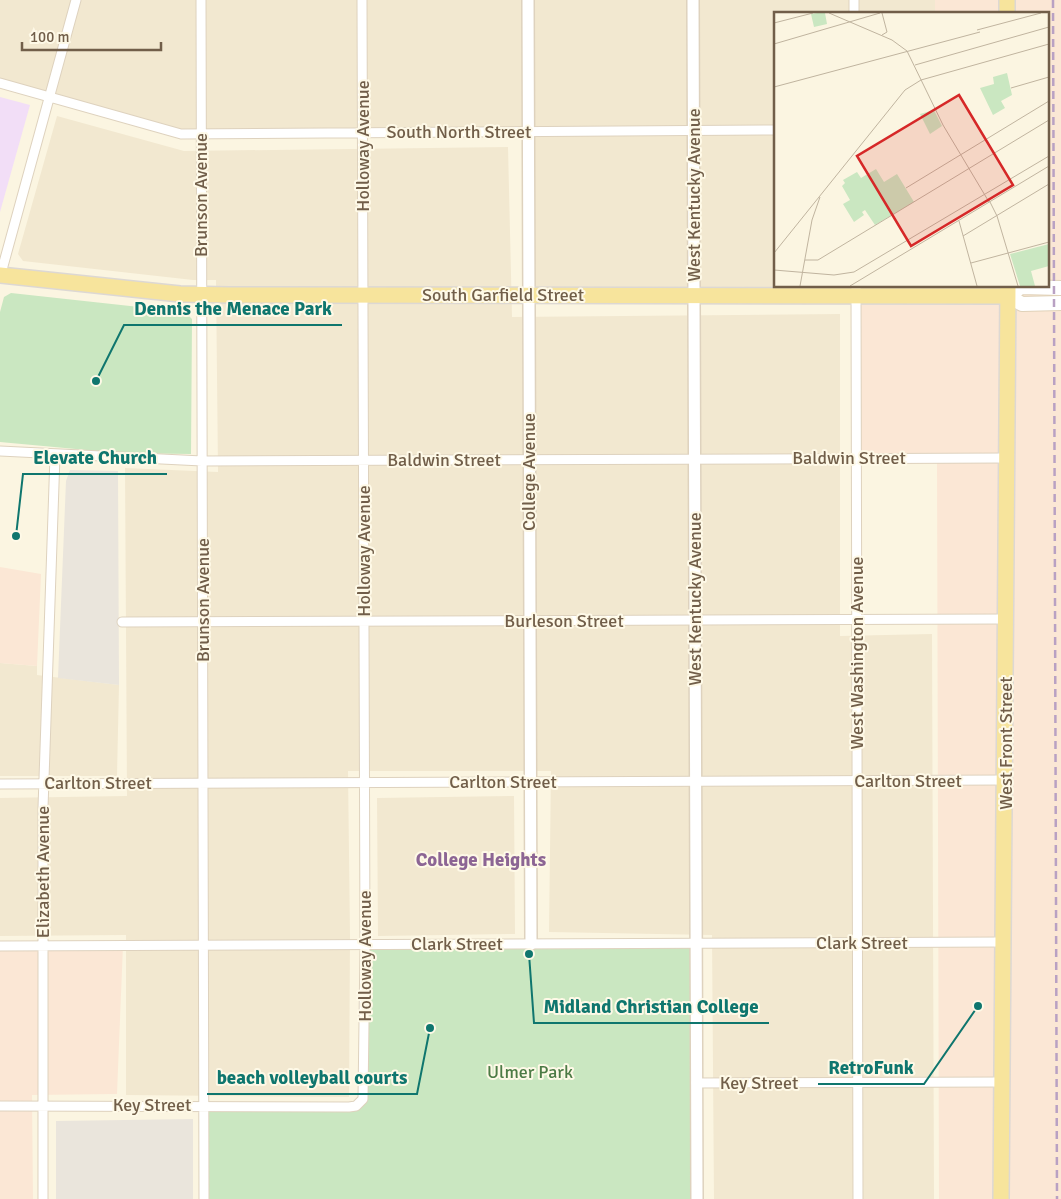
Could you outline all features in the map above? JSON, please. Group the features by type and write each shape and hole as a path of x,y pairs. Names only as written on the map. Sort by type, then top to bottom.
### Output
{"main road":[{"name":"South Garfield Street","path":"0,276 180,294 694,295 856,290 1008,291 1022,304 1061,303"},
{"name":"South Garfield Street","path":"1048,288 1061,288"},
{"name":"West Front Street","path":"1001,1199 1008,291"}],"street":[{"path":"0,276 76,0"},
{"name":"Brunson Avenue","path":"201,0 204,1199"},
{"name":"Holloway Avenue","path":"362,0 365,783 365,1089 362,1102"},
{"name":"College Avenue","path":"528,0 531,944"},
{"name":"West Kentucky Avenue","path":"693,0 697,1199"},
{"name":"South North Street","path":"0,83 181,134 774,130"},
{"name":"West Washington Avenue","path":"856,290 858,1199"},
{"name":"Baldwin Street","path":"0,451 55,456 202,461 856,457 1008,458"},
{"name":"Elizabeth Avenue","path":"43,1199 44,783 55,456"},
{"name":"Burleson Street","path":"122,622 1006,619"},
{"name":"Carlton Street","path":"0,784 1005,780"},
{"name":"Clark Street","path":"0,946 1004,942"},
{"name":"Key Street","path":"696,1083 1002,1082"},
{"name":"Key Street","path":"0,1106 205,1105 348,1107 356,1106 362,1102"}],"shaded area":[{"path":"0,0 935,0 935,12 774,12 774,288 936,288 936,296 529,297 529,133 185,135 0,84"},
{"path":"935,0 1061,0 1061,1199 939,1199 937,458 856,458 855,297 936,296 936,288 1048,288 1048,12 935,12"},
{"path":"0,97 30,105 0,212"},
{"path":"57,116 184,151 508,147 512,317 840,314 840,636 932,634 934,1199 714,1199 712,935 549,932 551,771 348,771 349,1097 126,1095 126,935 0,936 0,798 127,796 125,468 218,472 216,280 193,280 23,261 18,254"},
{"path":"70,470 118,471 119,685 58,678 66,481"},
{"path":"0,567 41,574 37,666 0,663"},
{"path":"0,663 37,666 37,675 119,685 117,776 0,776"},
{"path":"514,796 515,934 378,936 377,798"},
{"path":"0,945 123,945 117,1094 32,1095 33,1199 0,1199"},
{"path":"193,1119 193,1199 56,1199 56,1121"}],"green space":[{"path":"11,293 185,312 192,319 191,454 119,453 0,442 0,312 4,297"},
{"name":"Ulmer Park","path":"693,945 693,1199 209,1199 208,1107 361,1105 367,947"}],"railway":[{"path":"1053,0 1057,1199"}],"place":[{"name":"Dennis the Menace Park","path":"96,381"},
{"name":"Elevate Church","path":"16,536"},
{"name":"Midland Christian College","path":"529,954"},
{"name":"RetroFunk","path":"978,1006"},
{"name":"beach volleyball courts","path":"430,1028"}],"district":[{"name":"College Heights","path":"481,859"}]}
